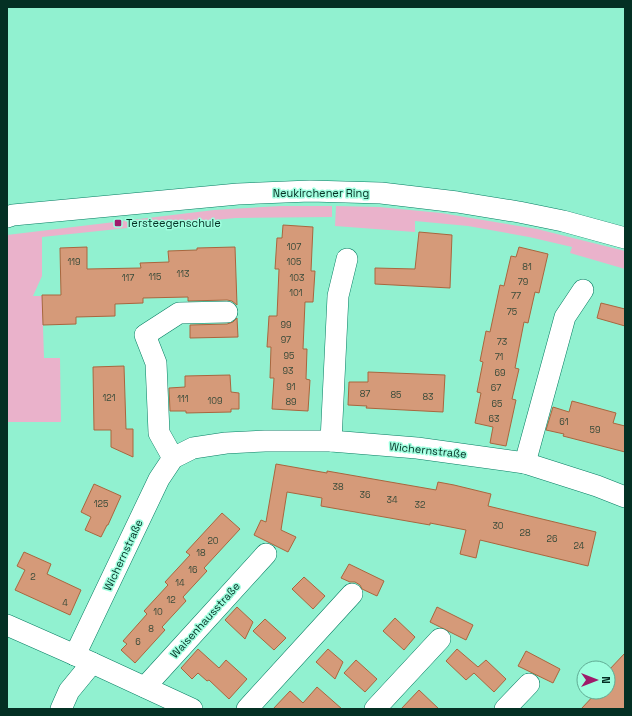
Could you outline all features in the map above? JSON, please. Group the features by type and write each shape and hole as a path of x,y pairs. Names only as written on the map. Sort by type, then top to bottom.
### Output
{"street":[{"name":"Neukirchener Ring","path":"9,215 238,194 310,191 382,192 518,212 563,221 625,238"},
{"path":"331,441 338,296 347,259"},
{"path":"525,463 565,317 583,290"},
{"path":"173,458 159,434 156,363 145,335 178,313 227,312"},
{"name":"Wichernstraße","path":"61,709 84,659 159,479 173,458 193,448 226,443 265,441 331,441 418,448 525,463 597,486 625,497"},
{"name":"Waisenhausstraße","path":"145,687 266,554"},
{"path":"247,709 352,594"},
{"path":"7,624 192,709"},
{"path":"375,709 440,638"},
{"path":"505,709 529,684"}],"shaded area":[{"path":"281,206 332,206 332,217 236,218 42,237 42,276 33,296 42,296 44,358 60,358 61,422 7,422 7,235 214,210"},
{"path":"336,206 379,207 441,213 537,229 625,251 625,269 570,253 572,247 529,237 468,226 415,221 415,232 335,226"}],"building":[{"path":"283,225 313,227 311,271 315,271 313,302 305,302 303,349 307,349 306,379 310,380 308,411 272,409 274,378 270,378 271,347 267,347 269,316 277,316 279,269 275,269 277,238 282,238"},
{"path":"419,232 452,235 450,288 375,284 375,268 415,269"},
{"path":"87,247 87,269 141,268 140,263 169,262 168,251 197,250 197,248 235,247 237,305 232,301 227,300 188,301 188,297 143,298 143,303 115,304 115,316 76,317 76,324 43,325 42,295 61,295 60,248"},
{"path":"519,247 548,254 539,293 535,292 528,323 524,322 515,368 519,369 512,399 516,400 506,446 490,443 493,427 475,423 481,393 477,392 483,362 480,361 486,331 490,332 500,285 504,286 511,256 516,257"},
{"path":"601,303 625,309 625,326 597,318"},
{"path":"237,318 238,337 190,338 190,325 227,324 233,322"},
{"path":"124,366 126,429 133,429 133,457 111,447 111,430 94,430 93,367"},
{"path":"368,372 445,375 443,412 366,408 367,406 348,405 349,382 368,382"},
{"path":"230,375 231,392 239,393 239,409 231,409 231,412 186,413 186,411 170,411 169,388 185,387 185,376"},
{"path":"572,401 616,413 613,423 625,426 625,452 563,436 564,434 546,430 553,407 569,412"},
{"path":"276,464 327,473 327,471 436,490 438,482 491,494 488,506 596,532 588,566 480,540 476,558 460,554 466,530 321,506 322,498 287,492 281,530 296,537 288,552 254,535 261,520 266,522"},
{"path":"94,484 121,496 101,537 85,530 91,517 81,512"},
{"path":"222,513 240,529 204,568 207,571 183,597 186,601 162,627 165,630 135,663 121,650 127,644 123,641 147,614 144,611 168,585 165,582 190,555 186,552"},
{"path":"24,552 51,564 47,574 81,590 70,615 15,590 25,570 17,566"},
{"path":"349,564 384,581 377,596 362,589 360,585 355,582 350,582 341,578"},
{"path":"304,577 325,596 313,609 292,589"},
{"path":"237,607 253,622 245,639 225,620"},
{"path":"437,607 473,625 466,640 430,622"},
{"path":"395,618 415,637 404,650 383,631"},
{"path":"265,619 286,638 274,650 253,631"},
{"path":"198,649 219,668 226,660 247,679 229,699 209,680 207,681 198,673 192,679 181,668"},
{"path":"328,649 343,662 335,679 316,662"},
{"path":"457,649 478,667 486,660 506,679 494,692 474,673 466,680 446,661"},
{"path":"526,651 560,669 553,683 518,666"},
{"path":"625,653 625,709 581,709 589,700 616,700 616,663"},
{"path":"356,660 377,679 365,692 344,673"},
{"path":"317,687 342,709 273,709 290,691 303,703"},
{"path":"419,690 439,709 401,709"}],"place":[{"name":"Tersteegenschule","path":"118,223"}]}
